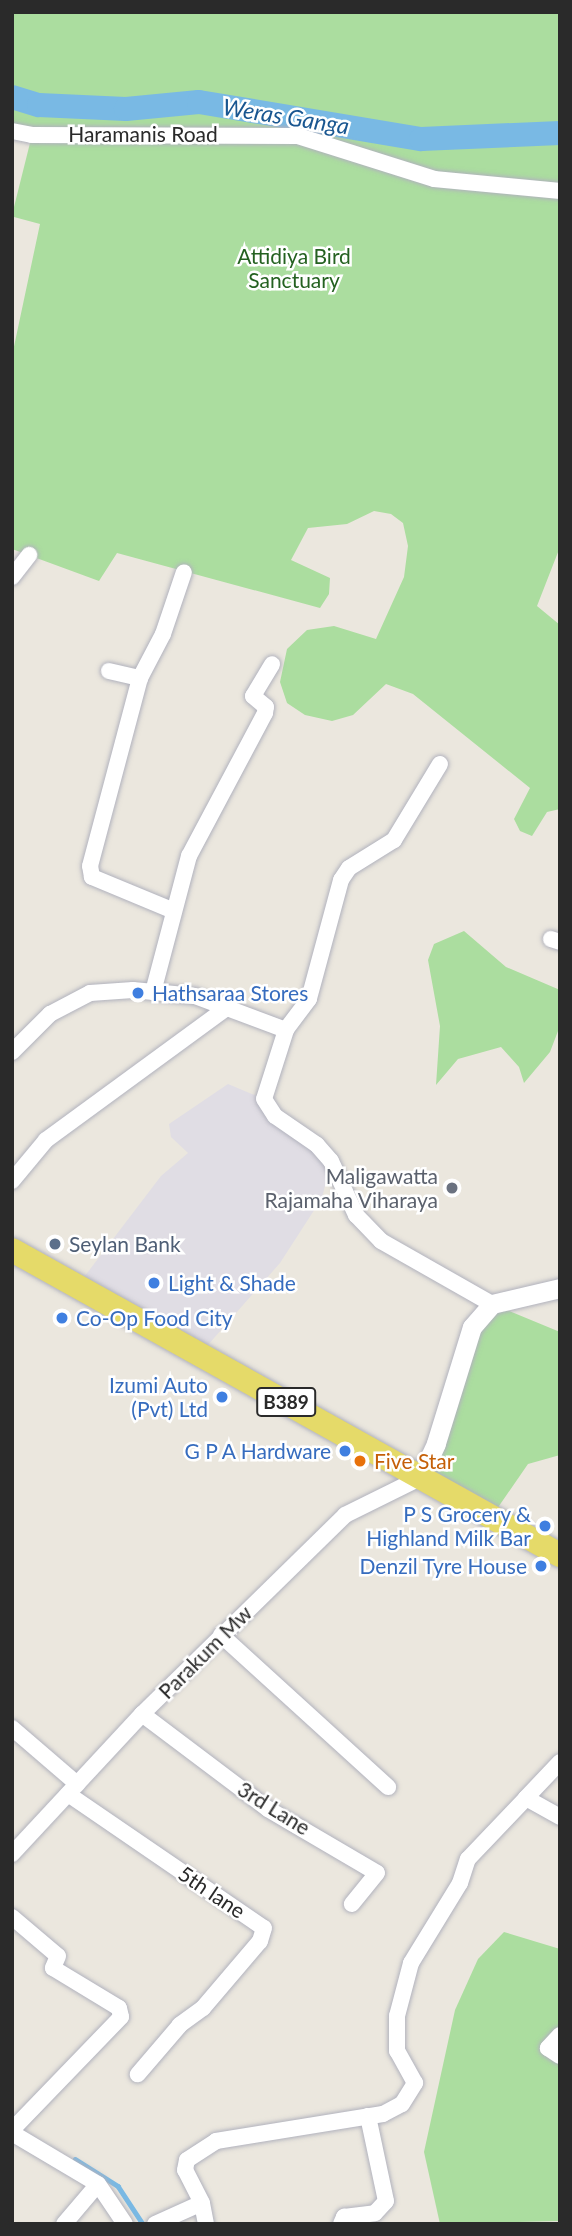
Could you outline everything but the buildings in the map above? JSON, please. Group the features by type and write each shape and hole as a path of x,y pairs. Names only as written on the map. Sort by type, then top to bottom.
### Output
{"main road":[{"name":"B389","path":"12,1250 560,1555"}],"street":[{"name":"Haramanis Road","path":"12,131 298,136 434,179 560,191"},
{"path":"12,577 29,555"},
{"path":"174,911 92,877 90,866 139,678 163,635 184,572"},
{"path":"153,992 189,856 265,713 266,707 253,696 272,664"},
{"path":"109,671 139,678"},
{"path":"440,764 394,839 349,868 341,880 309,999 286,1030 264,1099 275,1116 317,1145 331,1161 356,1215 381,1241 492,1304"},
{"path":"12,1052 50,1014 90,993 153,992 195,996 229,1006 286,1030"},
{"path":"12,1181 46,1140 229,1006"},
{"path":"420,1478 436,1443 467,1335 492,1304 560,1288"},
{"name":"Parakum Mw","path":"12,1854 142,1714 345,1515 420,1478"},
{"path":"221,1635 388,1787"},
{"name":"3rd Lane","path":"142,1714 268,1808 377,1873 352,1903"},
{"path":"12,1728 73,1789"},
{"path":"206,2224 202,2203 185,2170 187,2160 237,2134 368,2116 402,2104 415,2083 397,2051 397,2016 411,1962 460,1883 468,1859 560,1762"},
{"name":"5th lane","path":"73,1789 264,1928 260,1941 203,2008 180,2025 138,2074"},
{"path":"526,1798 560,1817"},
{"path":"12,1917 58,1956 53,1968 119,2008 121,2017 12,2132 98,2184 125,2224"},
{"path":"560,2035 548,2048 560,2056"},
{"path":"341,2224 344,2217 375,2213 386,2201 368,2116"},
{"path":"64,2224 98,2184"},
{"path":"155,2224 202,2203"}],"shaded area":[{"path":"228,1084 264,1099 331,1161 322,1198 280,1263 200,1354 78,1285 161,1176 188,1153 171,1137 169,1124"}],"green space":[{"name":"Attidiya Bird Sanctuary","path":"12,12 560,12 560,547 537,606 560,625 560,809 547,812 532,836 520,831 514,819 530,788 413,694 386,684 353,715 332,721 305,715 287,703 280,682 287,649 307,630 334,626 376,639 404,577 408,546 403,523 391,514 374,511 347,524 308,528 291,560 330,578 329,594 320,608 117,553 99,581 12,549 12,356 40,224 14,217 13,211 32,135 12,131"},
{"path":"464,931 506,967 560,990 558,1031 550,1052 524,1083 519,1067 501,1047 458,1059 436,1085 440,1026 428,960 434,944"},
{"path":"492,1304 560,1332 560,1455 528,1464 490,1519 420,1478 451,1387"},
{"path":"504,1932 560,1949 560,2221 440,2224 424,2152 455,2010 478,1959"}],"waterway":[{"name":"Weras Ganga","path":"12,97 39,105 126,109 199,102 421,139 560,133"},
{"path":"75,2159 118,2186 143,2224"}],"place":[{"name":"Hathsaraa Stores","path":"138,993"},
{"name":"Maligawatta Rajamaha Viharaya","path":"452,1188"},
{"name":"Seylan Bank","path":"55,1244"},
{"name":"Light & Shade","path":"154,1283"},
{"name":"Co-Op Food City","path":"62,1318"},
{"name":"Izumi Auto (Pvt) Ltd","path":"222,1397"},
{"name":"G P A Hardware","path":"345,1451"},
{"name":"Five Star","path":"360,1461"},
{"name":"P S Grocery & Highland Milk Bar","path":"545,1526"},
{"name":"Denzil Tyre House","path":"541,1566"}]}
